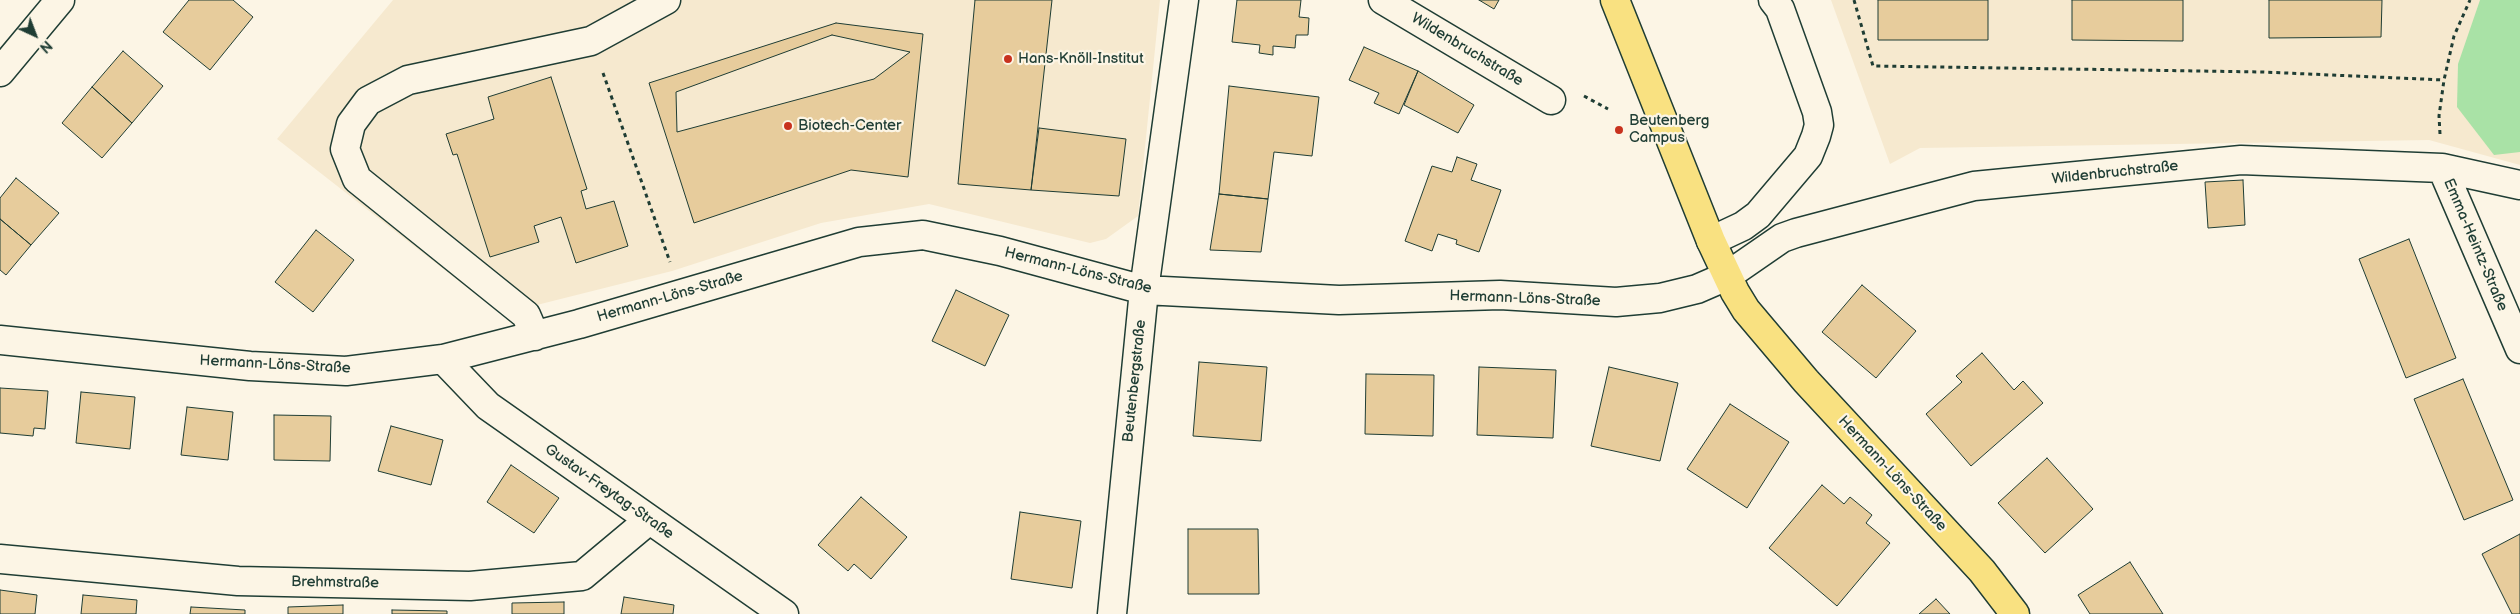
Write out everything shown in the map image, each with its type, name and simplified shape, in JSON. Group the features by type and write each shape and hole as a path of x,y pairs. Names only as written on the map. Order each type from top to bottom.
{"main road":[{"path":"1615,0 1711,241 1727,276"},
{"name":"Hermann-Löns-Straße","path":"1727,276 1746,310 1762,330 1982,572 2015,614"}],"street":[{"path":"0,72 60,0"},
{"path":"535,336 526,315 357,179 345,149 351,124 368,101 408,80 591,41 666,0"},
{"name":"Beutenbergstraße","path":"1112,614 1144,290 1184,0"},
{"name":"Wildenbruchstraße","path":"1383,0 1551,100"},
{"path":"1711,241 1743,226 1758,215 1808,156 1819,125 1817,112 1780,9 1773,0"},
{"name":"Wildenbruchstraße","path":"1727,276 1782,238 1974,186 2241,160 2442,168 2520,185"},
{"name":"Emma-Heintz-Straße","path":"2442,168 2520,349"},
{"name":"Hermann-Löns-Straße","path":"0,340 250,366 346,371 443,359 535,336 859,242 923,235 1000,251 1144,290 1339,300 1500,295 1616,302 1667,297 1698,289 1727,276"},
{"name":"Gustav-Freytag-Straße","path":"443,359 488,406 784,614"},
{"name":"Brehmstraße","path":"0,559 238,581 470,586 582,576 649,520"}],"path":[{"path":"1854,0 1873,66 2263,72 2444,80"},
{"path":"2442,168 2439,116 2444,80 2454,36 2470,0"},
{"path":"591,41 668,253"},
{"path":"1591,100 1608,109"}],"shaded area":[{"path":"393,0 1160,0 1138,216 1106,239 1090,243 929,204 821,223 672,271 501,314 277,139"},
{"path":"1831,0 2520,0 2520,165 2429,140 1920,148 1890,164"}],"green space":[{"path":"2480,0 2520,0 2520,152 2494,155 2457,107 2458,64"}],"building":[{"path":"189,0 233,0 253,17 210,70 163,32"},
{"name":"Hans-Knöll-Institut","path":"975,0 1052,0 1031,190 958,184"},
{"path":"1237,0 1301,0 1299,17 1309,18 1308,35 1296,35 1295,48 1273,46 1273,55 1259,53 1260,45 1232,42"},
{"path":"1479,0 1499,0 1494,9"},
{"path":"1878,0 1988,0 1988,40 1878,40"},
{"path":"2072,0 2183,0 2183,41 2072,40"},
{"path":"2269,0 2382,0 2381,37 2269,38"},
{"name":"Biotech-Center","path":"836,23 923,34 908,177 851,170 694,223 649,83"},
{"path":"832,35 910,52 874,79 677,132 676,92"},
{"path":"1364,47 1418,71 1399,114 1374,103 1379,93 1349,80"},
{"path":"123,51 163,86 132,123 92,87"},
{"path":"1418,71 1474,105 1458,133 1404,105"},
{"path":"551,77 587,189 581,191 586,209 614,201 628,246 576,263 561,217 534,226 539,242 490,257 457,154 453,155 446,134 494,119 488,97"},
{"path":"1229,86 1319,97 1312,156 1274,152 1268,199 1219,194"},
{"path":"92,87 132,123 102,158 62,123"},
{"path":"1039,128 1126,139 1119,196 1031,190"},
{"path":"1457,157 1477,164 1471,180 1501,190 1479,252 1456,244 1457,240 1438,234 1432,251 1405,241 1432,166 1452,172"},
{"path":"16,178 59,213 31,245 0,219 0,198"},
{"path":"2243,180 2245,225 2208,228 2205,182"},
{"path":"1219,194 1268,199 1261,252 1210,250"},
{"path":"0,219 31,245 6,275 0,270"},
{"path":"316,230 354,260 313,312 275,282"},
{"path":"2409,239 2456,358 2406,378 2359,259"},
{"path":"1862,285 1916,331 1876,378 1822,332"},
{"path":"956,290 1009,315 985,366 932,341"},
{"path":"1982,353 2014,390 2023,381 2043,403 1971,466 1926,414 1962,382 1956,376"},
{"path":"1199,362 1267,367 1261,441 1193,436"},
{"path":"1479,367 1556,370 1553,438 1477,435"},
{"path":"1609,367 1678,383 1660,461 1591,446"},
{"path":"1366,374 1434,375 1433,436 1365,434"},
{"path":"2463,379 2513,500 2464,520 2414,399"},
{"path":"0,388 48,391 45,429 34,428 33,436 0,433"},
{"path":"81,392 135,397 130,449 76,443"},
{"path":"1730,404 1789,442 1747,508 1687,469"},
{"path":"187,407 233,412 228,460 181,455"},
{"path":"274,415 331,416 330,461 274,460"},
{"path":"391,426 443,440 431,485 378,471"},
{"path":"2047,458 2093,509 2045,553 1998,503"},
{"path":"511,465 559,498 534,533 487,502"},
{"path":"1822,485 1844,504 1850,497 1872,515 1866,523 1890,543 1837,606 1769,548"},
{"path":"861,497 907,537 871,579 854,564 848,571 818,545"},
{"path":"1020,512 1081,521 1072,588 1011,579"},
{"path":"1188,529 1258,529 1259,594 1188,594"},
{"path":"2520,534 2520,614 2512,614 2482,554"},
{"path":"2130,562 2163,614 2090,614 2078,595"},
{"path":"0,590 37,595 35,614 0,614"},
{"path":"83,595 137,600 136,614 81,614"},
{"path":"624,597 674,605 673,614 621,614"},
{"path":"1936,599 1950,614 1919,614"},
{"path":"564,602 564,614 512,614 512,603"},
{"path":"343,605 343,614 288,614 288,607"},
{"path":"191,607 245,610 245,614 190,614"},
{"path":"392,610 447,611 447,614 392,614"}],"place":[{"name":"Hans-Knöll-Institut","path":"1008,59"},
{"name":"Biotech-Center","path":"788,126"},
{"name":"Beutenberg Campus","path":"1619,130"}]}
